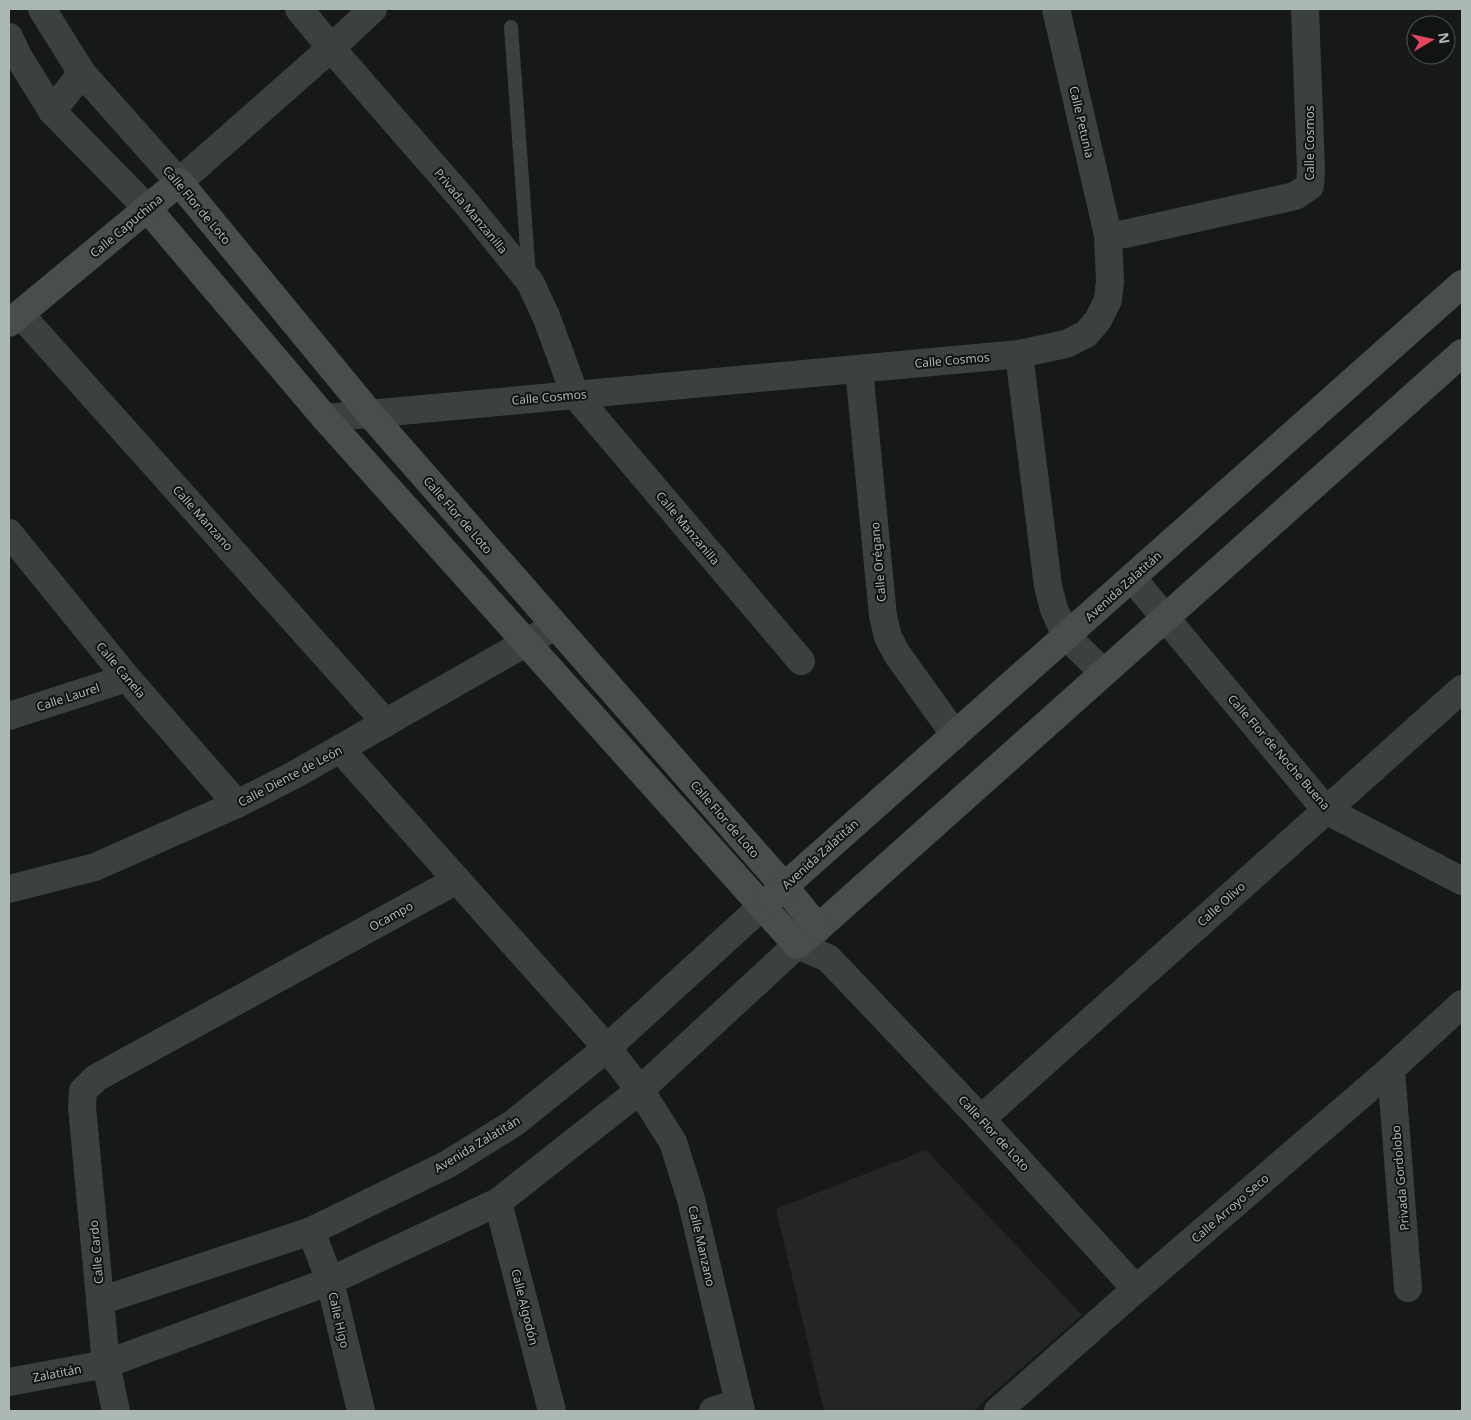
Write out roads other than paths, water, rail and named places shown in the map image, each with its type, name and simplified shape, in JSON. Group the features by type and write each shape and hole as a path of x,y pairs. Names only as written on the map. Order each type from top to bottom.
{"street":[{"name":"Calle Flor de Loto","path":"42,9 82,73 179,182 370,414 784,886 818,928 828,958 981,1119 1136,1289"},
{"path":"299,9 331,48"},
{"name":"Calle Capuchina","path":"14,318 179,182 373,9"},
{"name":"Calle Petunia","path":"1056,9 1108,236"},
{"name":"Calle Cosmos","path":"325,418 1019,354 1066,344 1086,334 1098,320 1108,300 1110,281 1108,236 1125,234 1295,196 1310,186 1305,9"},
{"name":"Calle Flor de Loto","path":"9,37 18,56 52,111 147,208 325,418 761,907 797,946 828,958"},
{"name":"Privada Manzanilla","path":"331,48 467,204 530,282 546,316 575,395"},
{"path":"52,111 82,73"},
{"name":"Avenida Zalatitán","path":"100,1301 311,1232 448,1164 514,1123 607,1048 784,886 1462,284"},
{"name":"Calle Manzano","path":"14,318 386,723"},
{"path":"106,1364 330,1281 498,1202 640,1090 797,946 1462,353"},
{"path":"1019,354 1048,586 1054,609 1066,636 1103,672"},
{"name":"Calle Orégano","path":"859,369 883,616 888,636 897,654 955,735"},
{"name":"Calle Manzanilla","path":"575,395 801,661"},
{"name":"Calle Canela","path":"9,534 127,678 237,804"},
{"name":"Calle Flor de Noche Buena","path":"1132,578 1326,810 1462,881"},
{"name":"Calle Diente de León","path":"9,889 95,867 237,804 340,749 555,626"},
{"name":"Calle Laurel","path":"9,716 127,678"},
{"name":"Calle Olivo","path":"981,1119 1462,689"},
{"path":"340,749 607,1048 640,1090"},
{"name":"Ocampo","path":"83,1091 96,1078 457,880"},
{"name":"Calle Arroyo Seco","path":"1000,1410 1136,1289 1391,1069 1462,1004"},
{"name":"Privada Gordolobo","path":"1391,1069 1408,1288"},
{"name":"Calle Manzano","path":"640,1090 675,1150 690,1199 740,1407"},
{"name":"Calle Cardo","path":"83,1091 82,1107 106,1364 116,1411"},
{"name":"Calle Algodón","path":"498,1202 552,1411"},
{"name":"Calle Higo","path":"311,1232 330,1281 361,1411"},
{"name":"Zalatitán","path":"9,1382 106,1364"},
{"path":"713,1411 740,1407"}],"lane":[{"path":"511,27 530,282"}]}
